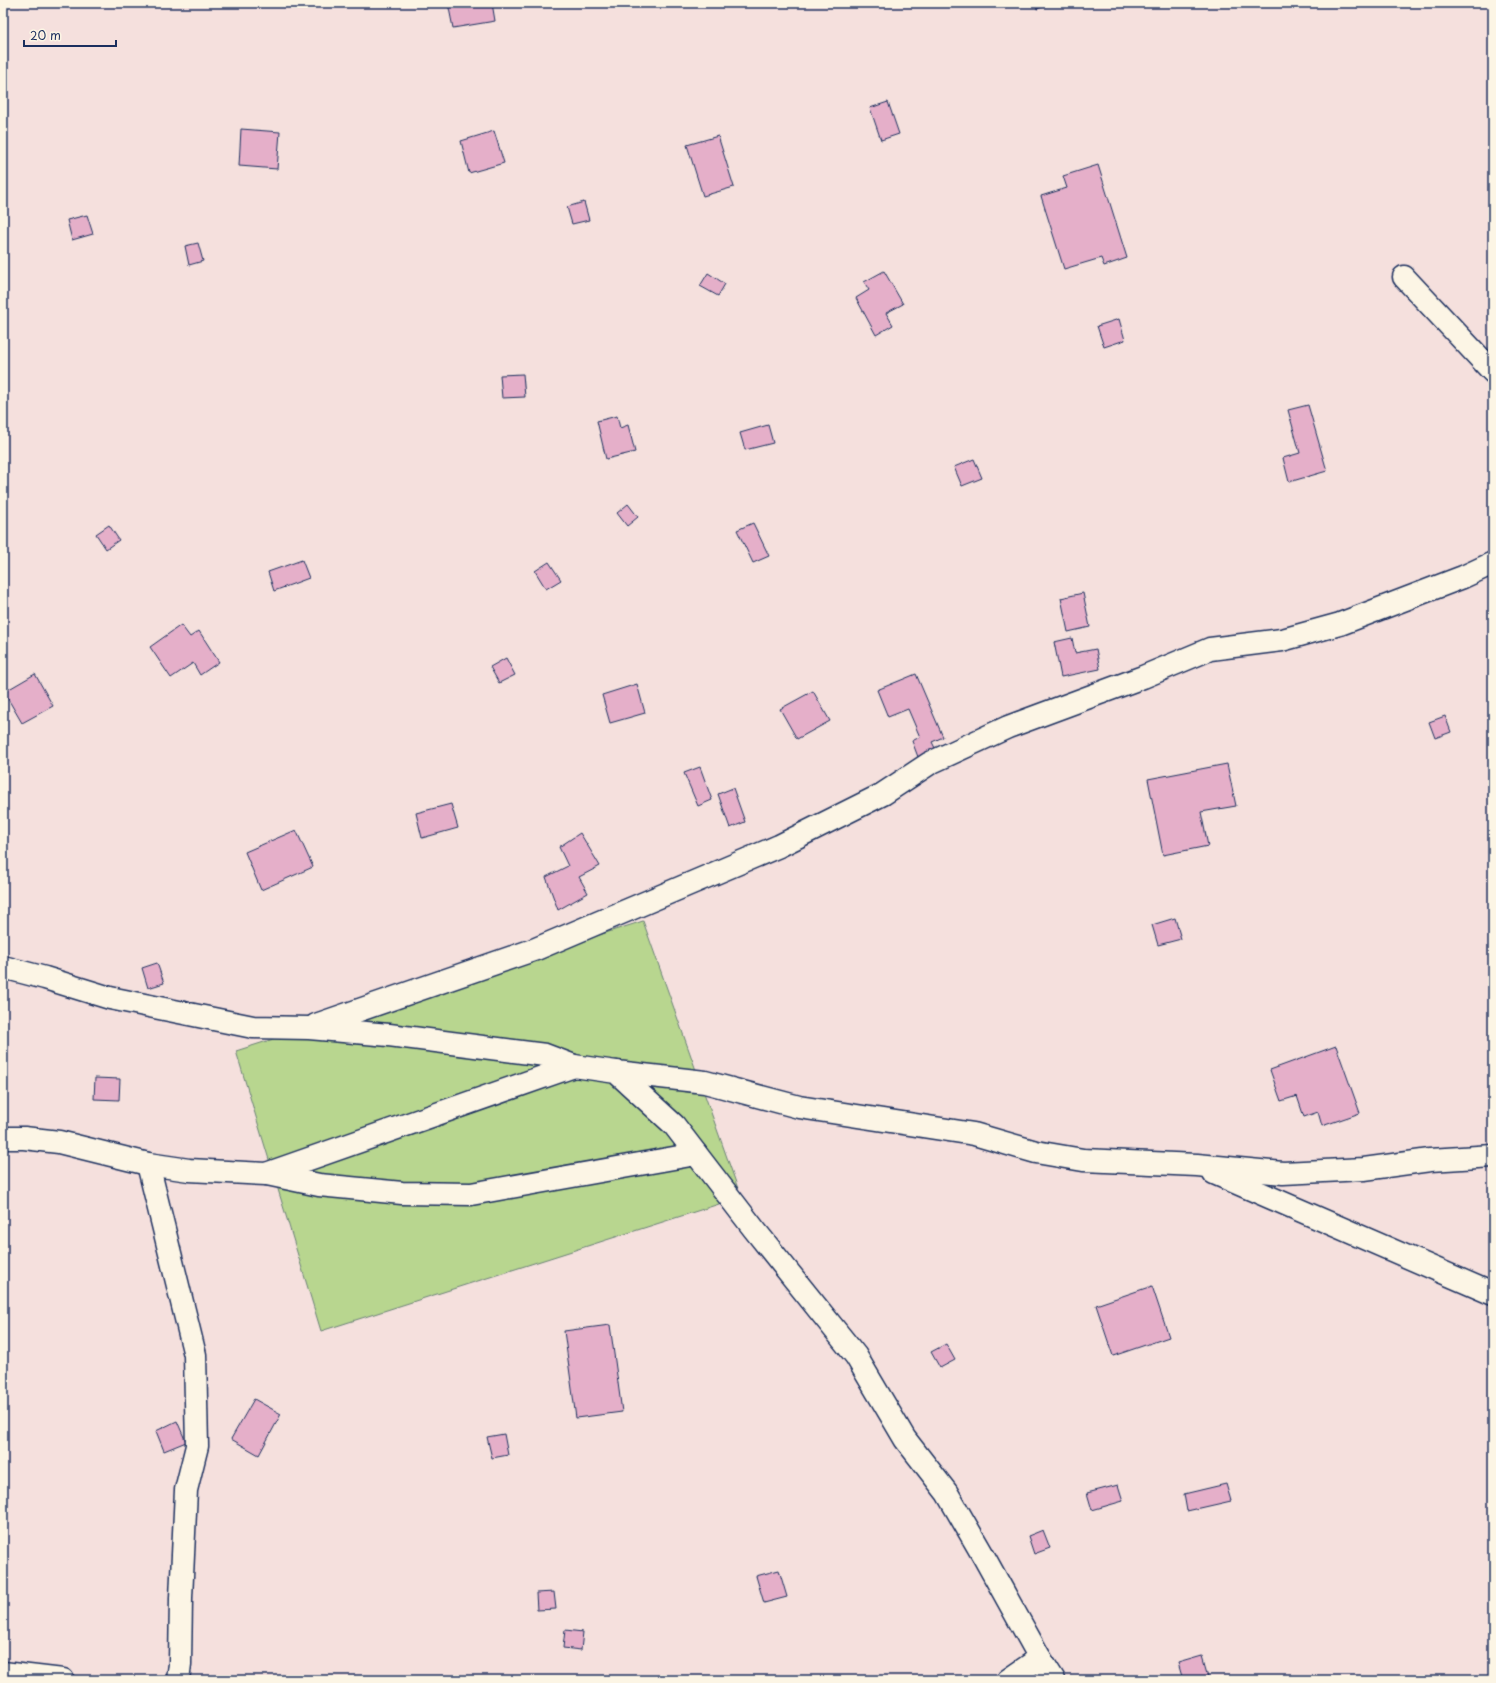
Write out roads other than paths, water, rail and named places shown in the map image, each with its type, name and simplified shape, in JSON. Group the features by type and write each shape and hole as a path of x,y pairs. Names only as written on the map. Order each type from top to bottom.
{"street":[{"path":"1404,277 1493,372"},
{"path":"309,1028 536,949 779,846 883,794 930,763 1008,727 1144,677 1210,649 1282,640 1340,624 1463,577 1493,563"},
{"path":"3,967 110,998 254,1027 309,1028 389,1035 545,1055 574,1066 705,1082 799,1107 974,1134 1036,1152 1083,1160 1197,1165 1283,1173 1364,1169 1430,1160 1493,1156"},
{"path":"266,1174 574,1066"},
{"path":"616,1072 674,1125 754,1229 809,1295 856,1356 905,1439 947,1493 1040,1658 1054,1680"},
{"path":"3,1138 24,1138 59,1142 148,1164 189,1170 266,1174 319,1185 402,1193 471,1194 696,1154"},
{"path":"148,1164 195,1355 197,1446 186,1490 181,1598 180,1664 178,1680"},
{"path":"1197,1165 1493,1294"},
{"path":"1008,1680 1040,1658"},
{"path":"3,1674 63,1680"}]}
